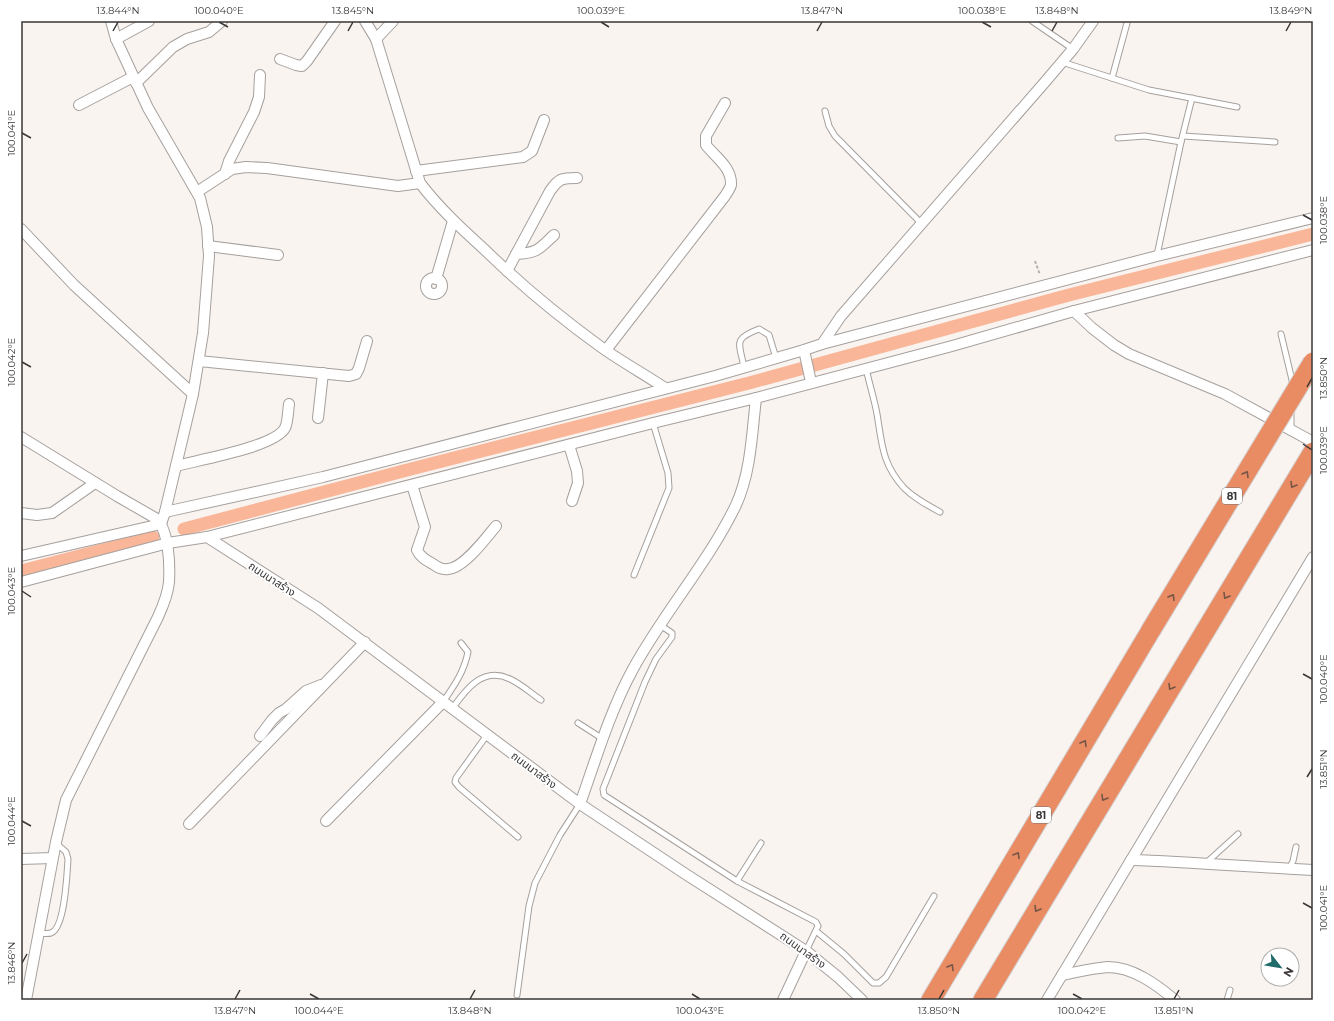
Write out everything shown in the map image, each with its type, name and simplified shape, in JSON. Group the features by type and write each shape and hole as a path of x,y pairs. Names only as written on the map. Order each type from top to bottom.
{"highway":[{"name":"81","path":"931,1000 1313,362"},
{"path":"983,1000 1313,452"}],"street":[{"path":"111,21 116,39 148,108 200,198 207,227 209,256 203,333 199,361 193,394 161,524"},
{"path":"116,39 149,21"},
{"path":"79,105 135,80 173,47 187,39 209,32 222,21"},
{"path":"280,59 302,66 308,61 335,21"},
{"path":"365,21 376,39 420,183 434,201 453,221 547,304 606,350 665,388"},
{"path":"376,39 393,21"},
{"path":"822,344 841,316 1062,62 1093,21"},
{"path":"225,174 229,161 254,112 258,97 260,75"},
{"path":"606,350 725,196 731,186 729,173 722,160 706,145 706,136 725,103"},
{"path":"416,172 524,157 532,151 544,120"},
{"path":"197,192 232,169 246,167 267,168 398,186 420,183"},
{"path":"507,270 550,191 557,182 566,178 577,178"},
{"path":"165,512 323,477 716,376 776,358 805,354 822,344 1157,256 1313,218"},
{"path":"436,279 453,221"},
{"path":"21,229 74,285 193,394"},
{"path":"516,254 531,253 539,249 554,235"},
{"path":"208,246 278,255"},
{"path":"21,582 168,543 207,537 756,398 810,379 866,368 952,346 1074,311 1313,250"},
{"path":"1074,311 1092,328 1129,354 1225,394 1313,442"},
{"path":"199,361 350,376 356,374 359,368 367,341"},
{"path":"805,354 810,379"},
{"path":"318,418 323,373"},
{"path":"580,804 603,740 633,669 660,625 706,557 736,504 747,469 756,398"},
{"path":"176,466 258,445 278,436 286,428 289,404"},
{"path":"21,437 95,483 153,516 161,524 168,543 169,582 165,600 158,617 66,800 52,858 38,933 25,981 26,1000"},
{"path":"569,445 577,470 578,483 572,501"},
{"path":"21,513 37,515 52,513 95,483"},
{"path":"412,485 425,527 417,550 419,555 438,567 447,570 464,561 496,526"},
{"path":"21,556 161,524"},
{"name":"ถนนนาสร้าง","path":"207,537 318,608 580,804 806,951 838,977 862,1000"},
{"path":"1047,1000 1313,558"},
{"path":"189,824 365,642"},
{"path":"260,736 279,713 306,692 325,684"},
{"path":"326,822 443,702"},
{"path":"21,859 52,858"},
{"path":"1131,860 1313,870"},
{"path":"783,1000 806,951"},
{"path":"1062,975 1109,967 1122,969 1138,974 1164,990 1175,1000"}],"lane":[{"path":"1032,21 1073,49"},
{"path":"1112,78 1127,23"},
{"path":"1062,62 1149,90 1237,107"},
{"path":"1157,256 1192,98"},
{"path":"825,111 829,126 838,140 921,223"},
{"path":"1118,138 1145,136 1182,139 1276,142"},
{"path":"744,367 739,344 741,338 760,329 769,335 776,358"},
{"path":"1281,334 1292,380 1291,431"},
{"path":"866,368 877,413 882,447 886,461 904,488 916,498 940,512"},
{"path":"634,575 669,488 668,473 653,423"},
{"path":"660,625 672,633 672,638 656,659 645,682 603,789 604,795 737,881 816,922 818,926 806,951"},
{"path":"443,702 459,679 466,665 468,652 461,643"},
{"path":"452,709 465,691 476,682 489,675 510,679 542,700"},
{"path":"578,723 603,740"},
{"path":"487,735 456,778 455,782 518,836"},
{"path":"517,995 529,906 535,883 560,835 580,804"},
{"path":"1204,864 1238,834"},
{"path":"38,933 50,933 57,928 62,917 68,859 66,852 56,842"},
{"path":"737,881 761,843"},
{"path":"1289,869 1293,861 1296,847"},
{"path":"816,931 844,954 874,983 878,983 886,977 934,896"},
{"path":"1226,1000 1230,990"}],"path":[{"path":"1035,261 1045,286"}],"waterway":[{"path":"184,529 411,469 749,383 1069,295 1313,234"},
{"path":"21,571 153,537"}]}
